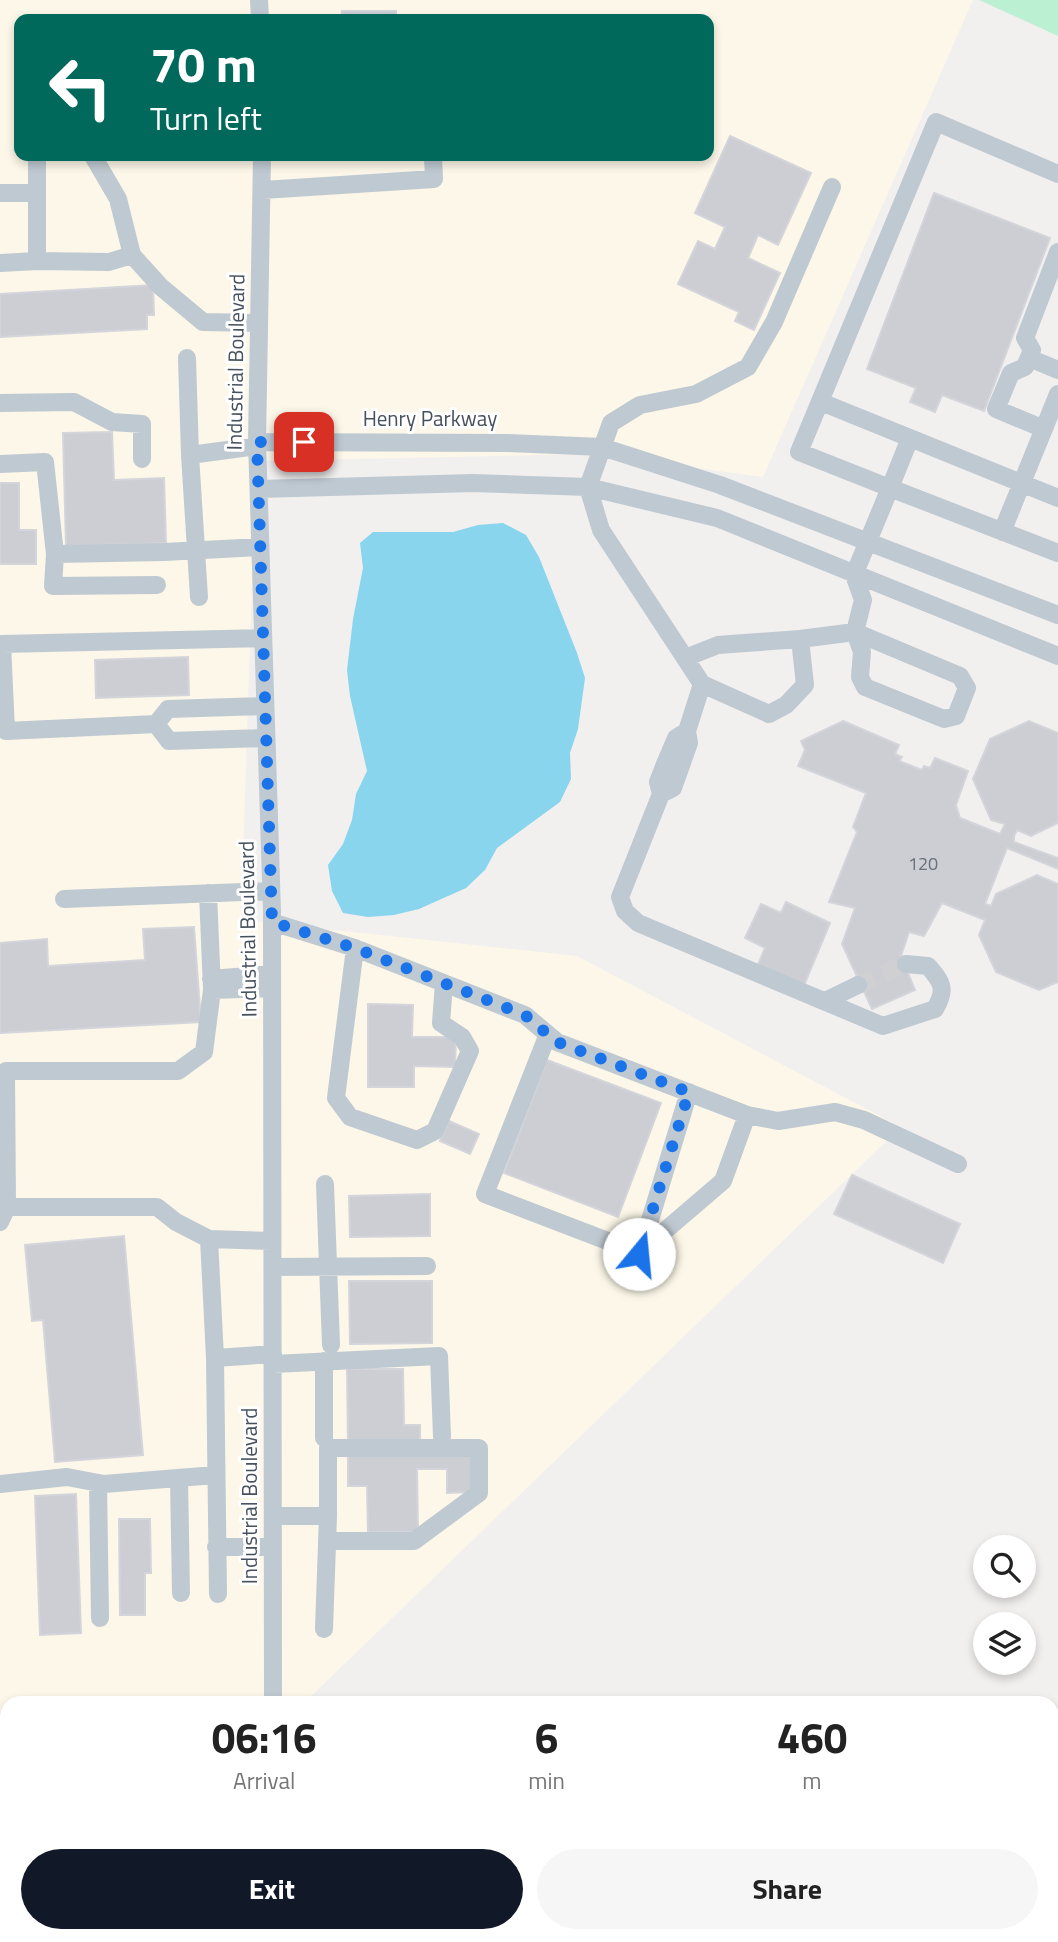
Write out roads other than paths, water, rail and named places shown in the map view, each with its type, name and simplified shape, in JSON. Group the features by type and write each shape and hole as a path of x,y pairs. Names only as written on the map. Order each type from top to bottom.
{"street":[{"path":"1058,174 936,122 799,452 1058,554"},
{"path":"37,161 37,261"},
{"path":"96,161 118,199 132,255 161,287 203,322 258,323"},
{"name":"Industrial Boulevard","path":"262,161 257,444 272,922 273,1696"},
{"path":"262,190 434,179 433,161"},
{"path":"800,639 805,685 786,705 769,714 702,684 601,530 588,487 611,423 640,405 696,394 748,367 774,322 832,187"},
{"path":"0,193 37,193"},
{"path":"1044,429 996,409 1011,373 1025,367 1029,358 1032,350 1025,338 1058,252"},
{"path":"0,263 108,262 132,255"},
{"path":"187,358 199,597"},
{"path":"1029,358 1058,370"},
{"path":"1002,532 1058,394"},
{"path":"0,402 74,402 112,422 142,424 142,459"},
{"path":"821,402 1058,498"},
{"path":"685,658 718,645 855,632 960,676 967,688 956,716 944,719 864,687 860,677 862,652 855,632 863,600 854,575 910,438"},
{"name":"Henry Parkway","path":"190,455 257,444 506,443 602,447 720,485 1058,615"},
{"path":"0,464 46,461 55,554 53,586 157,585"},
{"path":"259,489 473,483 588,487 717,518 1058,656"},
{"path":"55,554 260,547"},
{"path":"263,638 2,644 6,731 156,724 168,709 265,705"},
{"path":"702,684 687,732 677,738 658,782 661,794 620,897 625,911 638,923 883,1026 935,1009 942,997 941,981 928,966 906,964"},
{"path":"209,708 210,739"},
{"path":"156,724 169,741 266,738"},
{"path":"64,899 271,891"},
{"path":"208,893 211,985 204,1052 178,1071 6,1071 2,1212 157,1207 176,1223 209,1239 272,1241"},
{"path":"272,922 355,948 525,1015 557,1042 747,1115 778,1121 835,1112 864,1120 958,1164"},
{"path":"355,948 336,1098 350,1117 417,1140 435,1131 470,1051 462,1037 441,1023 444,983"},
{"path":"211,985 272,981"},
{"path":"825,1001 858,985"},
{"path":"548,1034 485,1194 639,1254"},
{"path":"639,1254 689,1092"},
{"path":"639,1254 723,1181 747,1115"},
{"path":"324,1438 328,1353 325,1184"},
{"path":"209,1239 215,1357 218,1594"},
{"path":"272,1267 426,1266"},
{"path":"215,1357 273,1359 328,1353 439,1356 442,1437"},
{"path":"324,1629 328,1448 479,1448 479,1493 414,1541 328,1541"},
{"path":"0,1484 66,1477 98,1483 215,1475"},
{"path":"179,1478 181,1594"},
{"path":"98,1483 100,1618"},
{"path":"273,1516 328,1517"},
{"path":"216,1547 273,1547"}],"water":[{"path":"503,523 526,535 539,557 585,678 578,729 570,753 571,779 560,802 497,848 485,870 466,888 419,909 394,915 368,917 343,913 332,891 328,865 343,844 352,820 356,794 367,771 350,696 347,670 363,568 360,543 373,532 453,532 478,525"}],"tunnel":[{"path":"858,985 906,964"}]}
